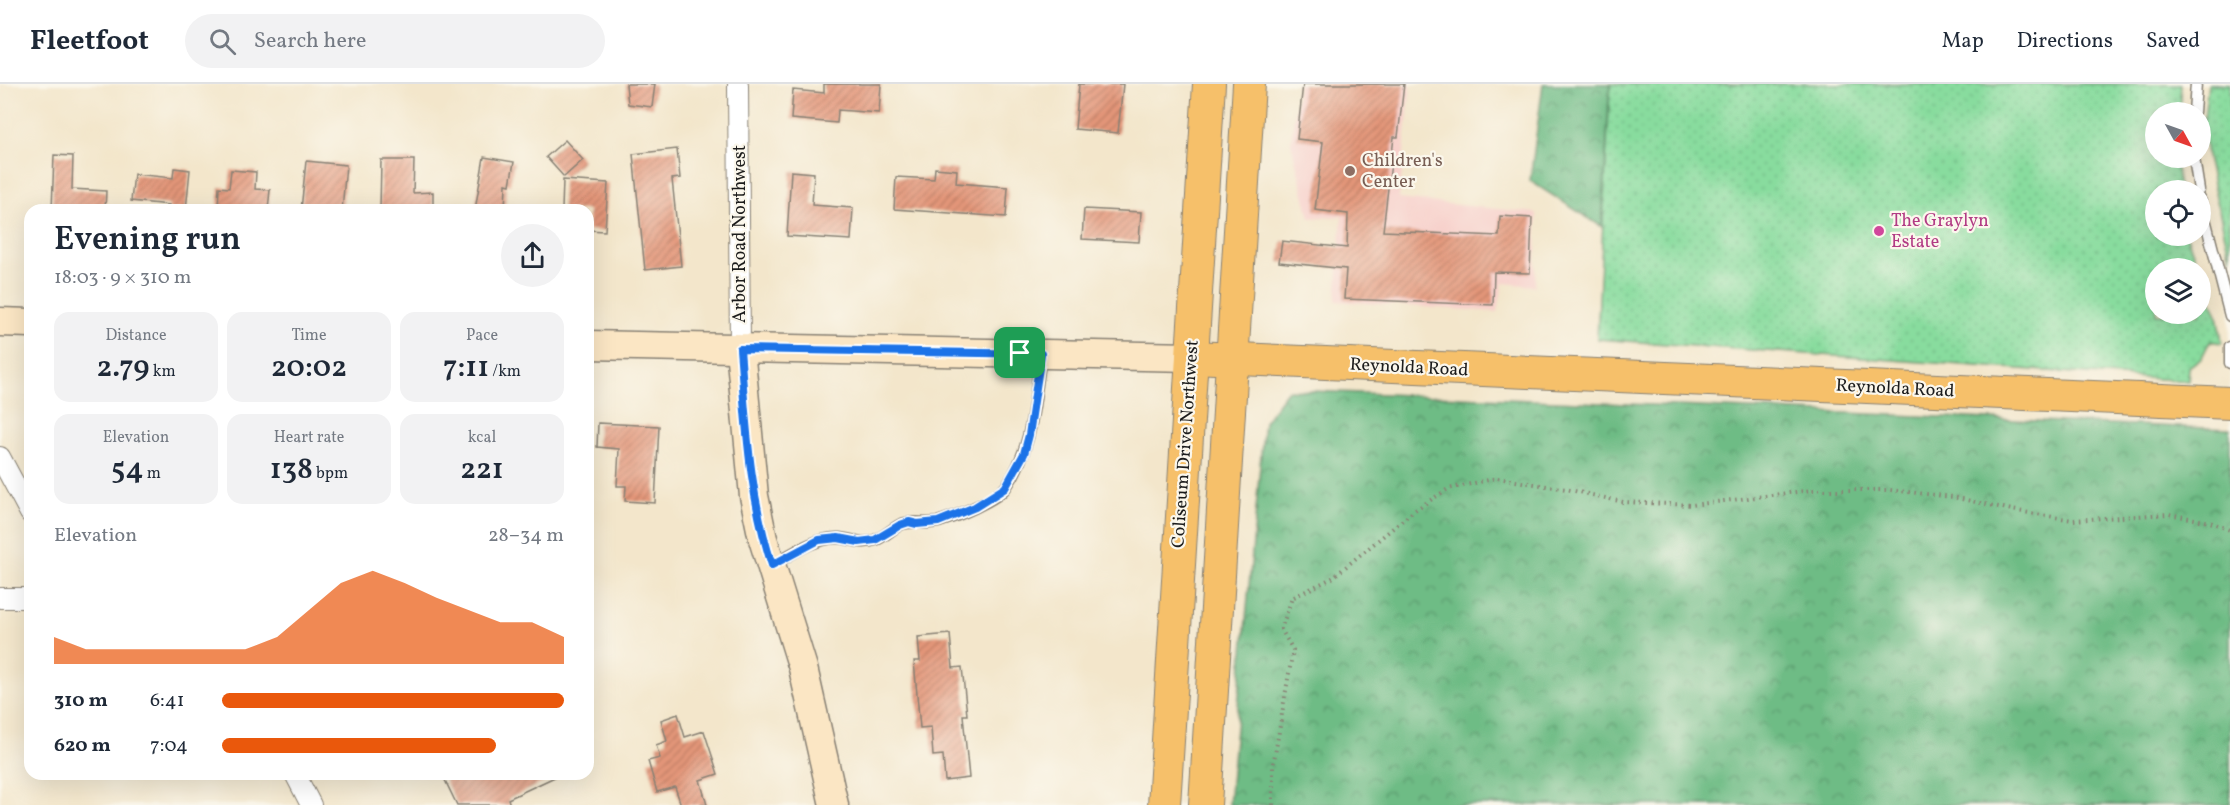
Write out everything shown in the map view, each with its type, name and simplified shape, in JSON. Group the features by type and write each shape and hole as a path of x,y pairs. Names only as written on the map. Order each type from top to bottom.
{"main road":[{"name":"Coliseum Drive Northwest","path":"1164,805 1209,84"},
{"path":"1205,805 1249,84"},
{"path":"0,322 24,323"},
{"name":"Reynolda Road","path":"594,345 1192,357 2230,403"},
{"name":"Arbor Road Northwest","path":"740,349 754,496 763,539 803,668 834,805"}],"street":[{"name":"Arbor Road Northwest","path":"738,84 740,349"},
{"path":"0,458 24,502"},
{"path":"0,598 24,598"},
{"path":"298,780 311,805"}],"lane":[{"path":"2195,102 2196,84"},
{"path":"2211,242 2230,316"},
{"path":"2230,347 2230,363"},
{"path":"772,565 819,540 838,538 859,542 875,540 909,522 917,524 938,522 975,507 1005,488 1027,445 1041,354"}],"path":[{"path":"1273,805 1273,766 1293,650 1281,629 1293,598 1332,578 1415,510 1448,489 1497,478 1566,489 1623,502 1692,505 1812,490 1890,490 1953,497 2072,520 2169,514 2211,522 2230,530"}],"shaded area":[{"name":"Children's Center","path":"1298,84 1411,84 1399,199 1537,213 1535,286 1503,283 1498,312 1336,301 1342,216 1310,218 1291,143"}],"green space":[{"path":"1543,84 1610,84 1602,227 1530,181"},
{"name":"The Graylyn Estate","path":"1610,84 2181,84 2180,102 2145,102 2145,168 2177,168 2178,180 2145,180 2145,246 2190,246 2195,258 2145,258 2145,324 2211,324 2211,300 2219,320 2222,343 2210,341 2202,357 2189,367 2188,381 1597,339"},
{"path":"2208,84 2230,84 2230,258 2209,168 2211,102 2206,102"},
{"path":"1288,390 2230,429 2230,805 1229,805 1264,422"}],"building":[{"path":"626,84 655,84 652,107 628,104"},
{"path":"824,84 881,84 879,113 838,110 837,123 791,119 793,90 824,93"},
{"path":"1079,84 1123,84 1118,133 1075,129"},
{"name":"Children's Center","path":"1303,84 1404,84 1398,137 1394,137 1383,231 1499,236 1500,216 1532,218 1530,273 1494,272 1493,305 1344,299 1346,269 1279,262 1282,241 1347,248 1348,214 1315,210 1323,142 1297,139"},
{"path":"565,140 583,160 564,177 546,157"},
{"path":"677,149 680,178 672,179 681,266 645,270 633,154"},
{"path":"54,155 73,156 72,189 106,191 105,204 52,204"},
{"path":"484,157 514,162 510,185 506,184 505,204 476,204"},
{"path":"381,160 414,160 413,193 433,192 433,204 380,204"},
{"path":"306,161 346,165 343,204 302,204"},
{"path":"174,168 190,170 187,204 131,201 134,174 173,178"},
{"path":"935,168 957,170 956,183 1008,187 1006,217 894,209 896,177 934,179"},
{"path":"231,170 256,172 255,189 270,190 269,204 218,204 219,187 229,188"},
{"path":"791,171 814,173 812,205 853,208 851,240 787,236"},
{"path":"563,180 608,183 605,231 594,230 594,204 562,204"},
{"path":"1084,209 1141,212 1139,242 1082,239"},
{"path":"598,423 659,426 655,503 625,501 626,486 617,486 619,449 597,447"},
{"path":"950,634 953,668 962,667 967,715 963,715 969,778 945,781 943,755 933,756 931,727 920,728 914,661 920,661 918,637"},
{"path":"678,714 685,737 704,731 718,774 700,780 707,805 681,805 675,787 657,792 648,761 660,758 656,745 667,741 661,720"},
{"path":"445,780 548,780 508,799 510,805 457,805"}],"place":[{"name":"Children's Center","path":"1350,171"},
{"name":"The Graylyn Estate","path":"1879,231"}],"route":[{"path":"740,349 1020,353 1041,354 1024,454 1005,488 975,507 938,522 917,524 909,522 875,540 859,542 838,538 819,540 772,565 763,539 754,496 740,349"}]}
